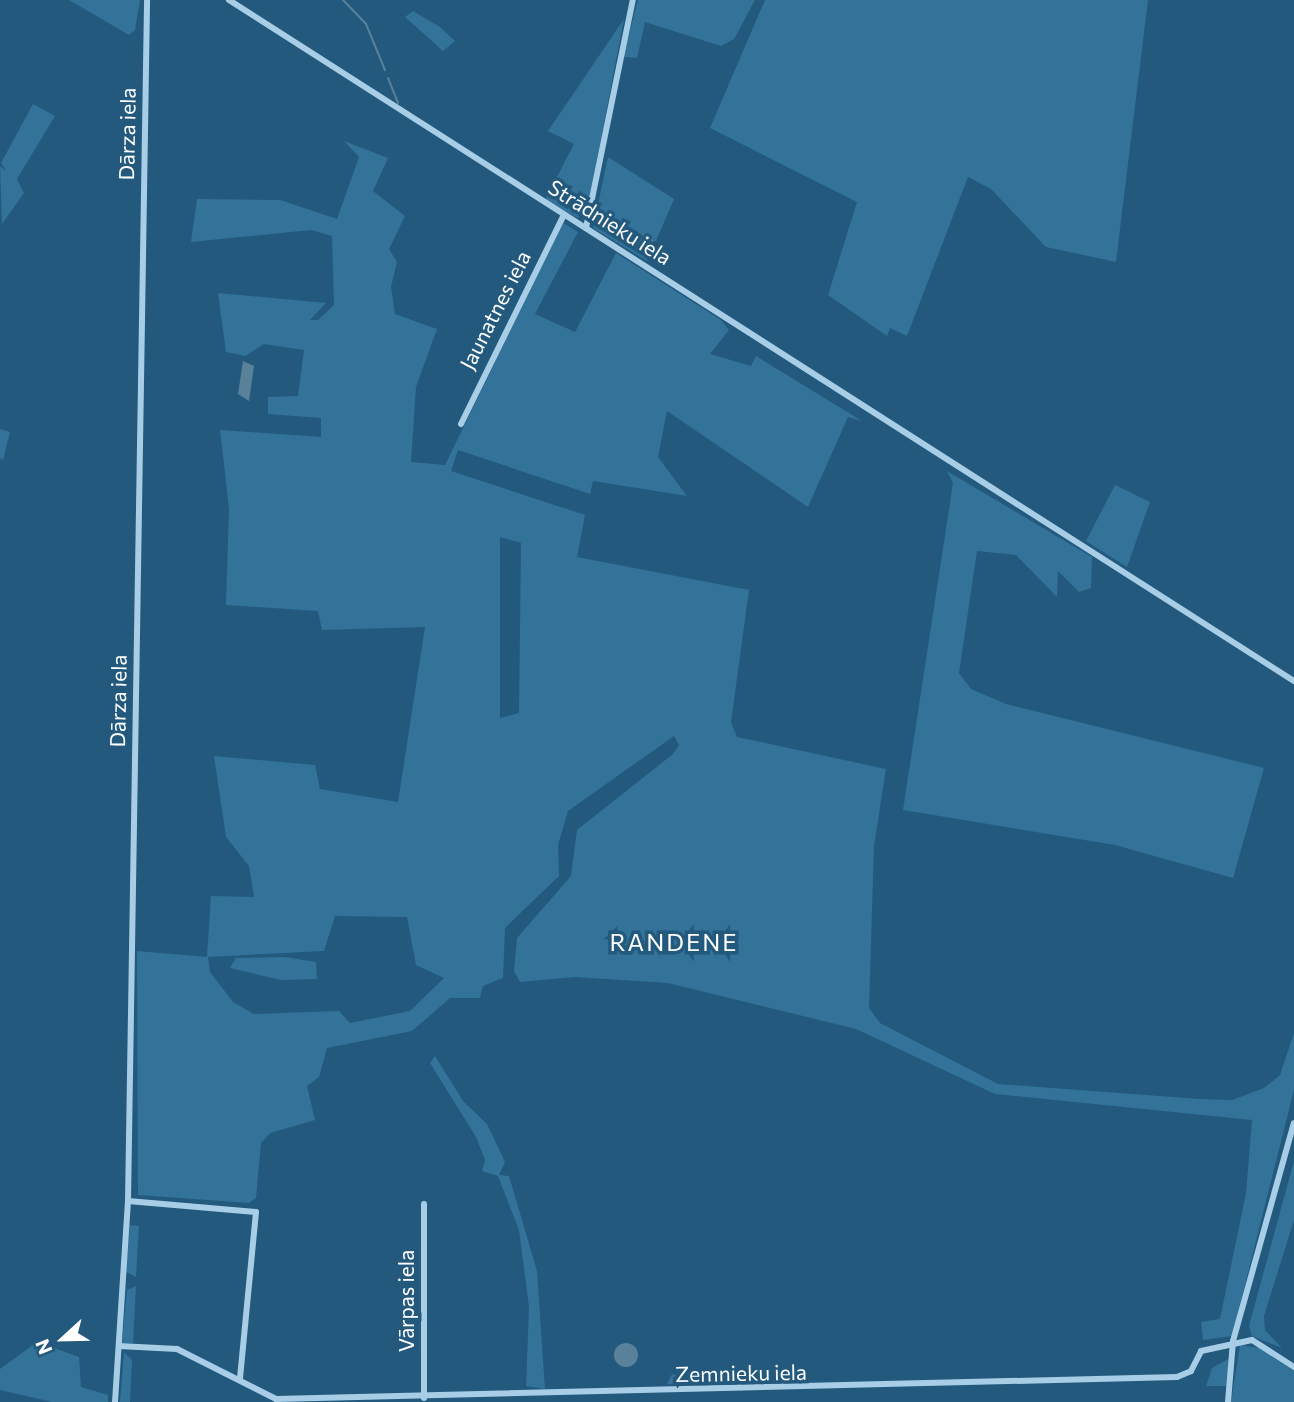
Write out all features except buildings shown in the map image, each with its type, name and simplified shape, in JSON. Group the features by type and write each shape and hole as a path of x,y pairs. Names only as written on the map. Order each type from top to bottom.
{"street":[{"name":"Dārza iela","path":"116,1402 128,1201 147,0"},
{"name":"Strādnieku iela","path":"229,0 1294,681"},
{"path":"586,228 633,0"},
{"name":"Jaunatnes iela","path":"461,424 564,215"},
{"path":"1228,1402 1233,1341 1294,1123"},
{"path":"128,1201 256,1212 240,1378"},
{"name":"Vārpas iela","path":"424,1205 424,1398"},
{"path":"1233,1341 1265,1343 1294,1367"},
{"name":"Zemnieku iela","path":"119,1346 177,1349 240,1378 276,1399 424,1398 1177,1377 1191,1371 1201,1351 1233,1341"}],"shaded area":[{"path":"69,0 140,0 135,30 129,35"},
{"path":"638,0 755,0 734,39 721,46 645,22 637,58 623,57"},
{"path":"765,0 1148,0 1116,262 1046,247 991,189 968,177 907,336 890,328 887,336 828,295 857,202 710,128"},
{"path":"413,11 440,27 455,41 443,51 405,17"},
{"path":"624,19 588,207 578,218 545,200 574,144 548,131"},
{"path":"33,104 55,116 17,179 24,193 2,224 0,166 6,171 1,163"},
{"path":"344,141 388,158 373,191 405,216 389,249 397,262 391,287 395,314 437,329 416,387 411,462 445,465 563,223 578,232 535,314 575,332 616,253 721,320 729,330 710,354 751,366 756,356 862,421 848,417 808,507 667,411 658,457 687,496 593,481 590,494 458,450 451,471 585,515 577,557 749,590 731,722 737,737 886,769 874,846 869,1008 880,1023 998,1084 1232,1100 1264,1088 1280,1075 1294,1033 1294,1090 1232,1336 1203,1340 1201,1322 1220,1319 1246,1193 1252,1120 995,1094 856,1029 668,983 575,977 520,982 514,971 517,938 571,876 577,830 673,754 679,745 674,736 568,811 558,845 559,876 505,928 503,978 483,986 480,998 450,998 412,1031 327,1048 319,1077 307,1086 315,1120 270,1133 261,1143 256,1198 249,1203 138,1195 137,951 207,957 211,896 254,897 249,866 226,837 214,756 315,765 320,789 398,802 425,627 322,630 318,611 226,605 229,509 220,430 321,437 321,418 268,414 268,397 298,396 304,350 264,344 245,356 226,352 218,293 326,303 310,320 318,320 334,305 332,236 311,230 191,242 197,199 280,200 337,219 359,157","holes":["500,537 521,543 519,713 500,718","335,916 407,917 416,965 444,978 410,1011 350,1023 339,1011 254,1014 233,1002 210,972 208,957 324,951"]},
{"path":"608,157 674,199 656,241 638,243 649,250 647,261 593,228"},
{"path":"645,234 653,242 645,250 637,242"},
{"path":"243,361 254,366 249,401 238,394"},
{"path":"0,429 10,432 3,460 0,458"},
{"path":"947,471 1092,557 1091,588 1079,592 1058,571 1057,597 1016,555 977,551 959,673 971,689 1006,704 1264,768 1233,878 1115,845 903,810 953,483"},
{"path":"1115,485 1150,502 1127,567 1086,541"},
{"path":"285,957 316,962 317,979 281,980 230,968 236,958"},
{"path":"435,1056 463,1101 487,1124 505,1162 499,1175 509,1176 537,1271 545,1389 526,1386 529,1307 519,1230 498,1176 482,1171 485,1160 476,1137 430,1063"},
{"path":"1294,1161 1294,1220 1264,1316 1265,1330 1282,1348 1252,1336 1249,1326"},
{"path":"130,1225 139,1226 136,1277 126,1272"},
{"path":"136,1286 133,1343 122,1343 127,1290"},
{"path":"37,1342 79,1357 81,1387 108,1395 108,1402 52,1402 0,1390 0,1369"},
{"path":"626,1343 635,1346 638,1355 635,1364 626,1367 617,1364 614,1355 617,1346"},
{"path":"1240,1345 1259,1348 1294,1371 1294,1402 1231,1402"},
{"path":"124,1352 132,1360 130,1402 120,1402"},
{"path":"1230,1358 1228,1386 1206,1386 1212,1368"},
{"path":"672,1374 693,1379 693,1385 667,1384"}],"waterway":[{"path":"343,0 366,24 385,70"},
{"path":"388,78 398,103"}],"district":[{"name":"RANDENE","path":"674,942"}]}
